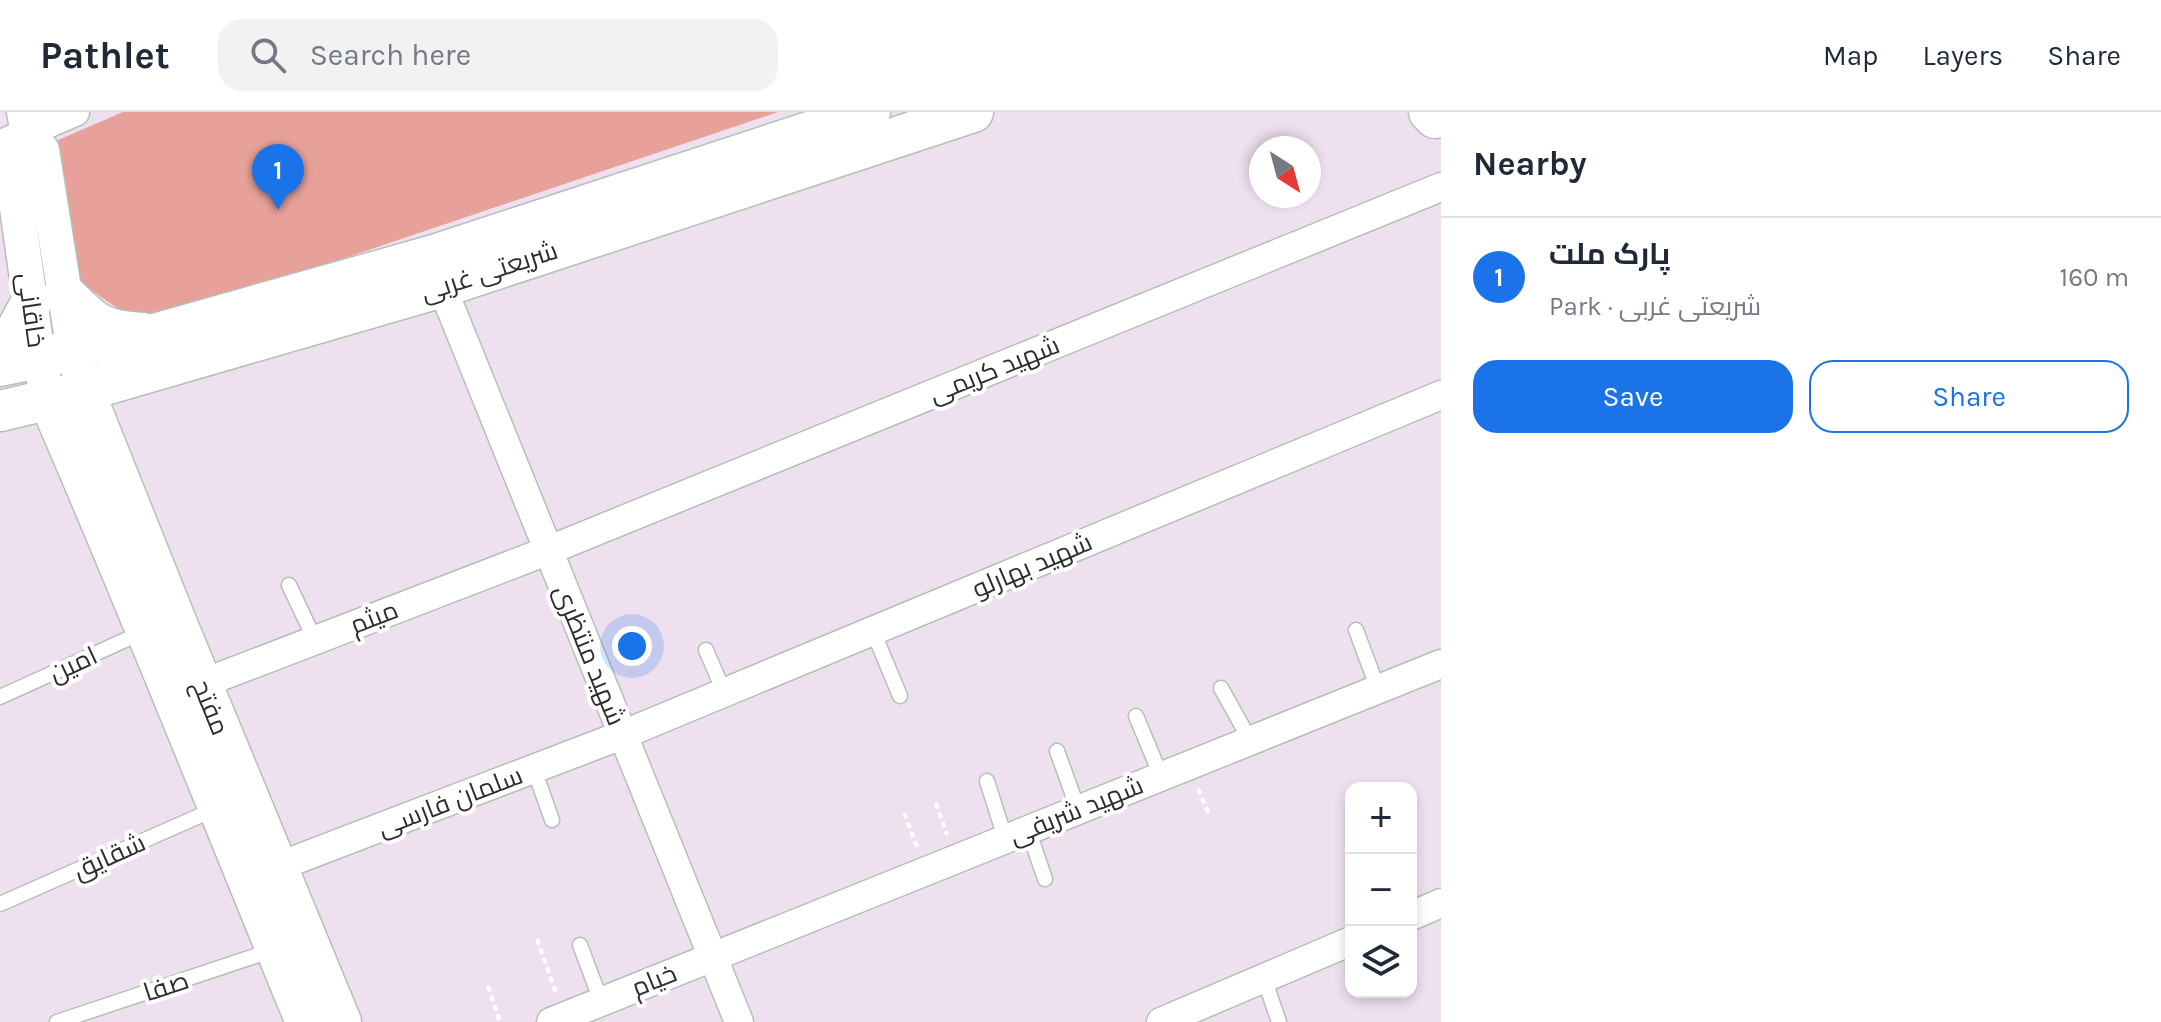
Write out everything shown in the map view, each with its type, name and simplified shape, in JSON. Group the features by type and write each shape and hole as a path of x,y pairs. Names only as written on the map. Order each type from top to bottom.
{"main road":[{"name":"شریعتی غربی","path":"28,356 158,333 434,255 870,112"},
{"name":"شریعتی غربی","path":"0,411 442,287 973,112"},
{"path":"28,356 11,340 48,298 115,332 158,333"},
{"name":"مفتح","path":"66,394 132,550 201,684 341,1022"},
{"name":"مفتح","path":"132,550 145,631 306,1022"}],"street":[{"path":"17,130 75,112"},
{"name":"خاقانی","path":"17,130 10,158 48,298 28,356 66,394"},
{"name":"شهید کریمی","path":"547,551 1441,187"},
{"name":"شهید منتظری","path":"442,287 739,1022"},
{"name":"شهید بهارلو","path":"622,735 1441,395"},
{"name":"میثم","path":"201,684 547,551"},
{"name":"شهید شریفی","path":"712,956 1441,664"},
{"name":"سلمان فارسی","path":"277,867 622,735"},
{"path":"1417,913 1441,903"},
{"path":"1161,1022 1345,944"},
{"name":"خیام","path":"558,1019 712,956"}],"lane":[{"path":"289,585 315,640"},
{"path":"1356,630 1378,689"},
{"name":"امین","path":"0,697 145,631"},
{"path":"873,631 900,696"},
{"path":"706,650 724,692"},
{"path":"1221,688 1250,740"},
{"path":"1136,716 1161,776"},
{"path":"1057,751 1078,809"},
{"path":"534,769 552,820"},
{"path":"987,781 1045,879"},
{"name":"شقایق","path":"0,904 218,807"},
{"path":"580,945 601,1001"},
{"name":"صفا","path":"57,1022 276,949"},
{"path":"1264,978 1279,1022"}],"path":[{"path":"936,803 955,858"},
{"path":"904,813 926,870"},
{"path":"537,939 558,1019"},
{"path":"488,986 500,1022"}],"shaded area":[{"path":"123,112 778,112 143,326 75,279 58,140"}],"place":[{"name":"پارک ملت","path":"278,210"}]}
